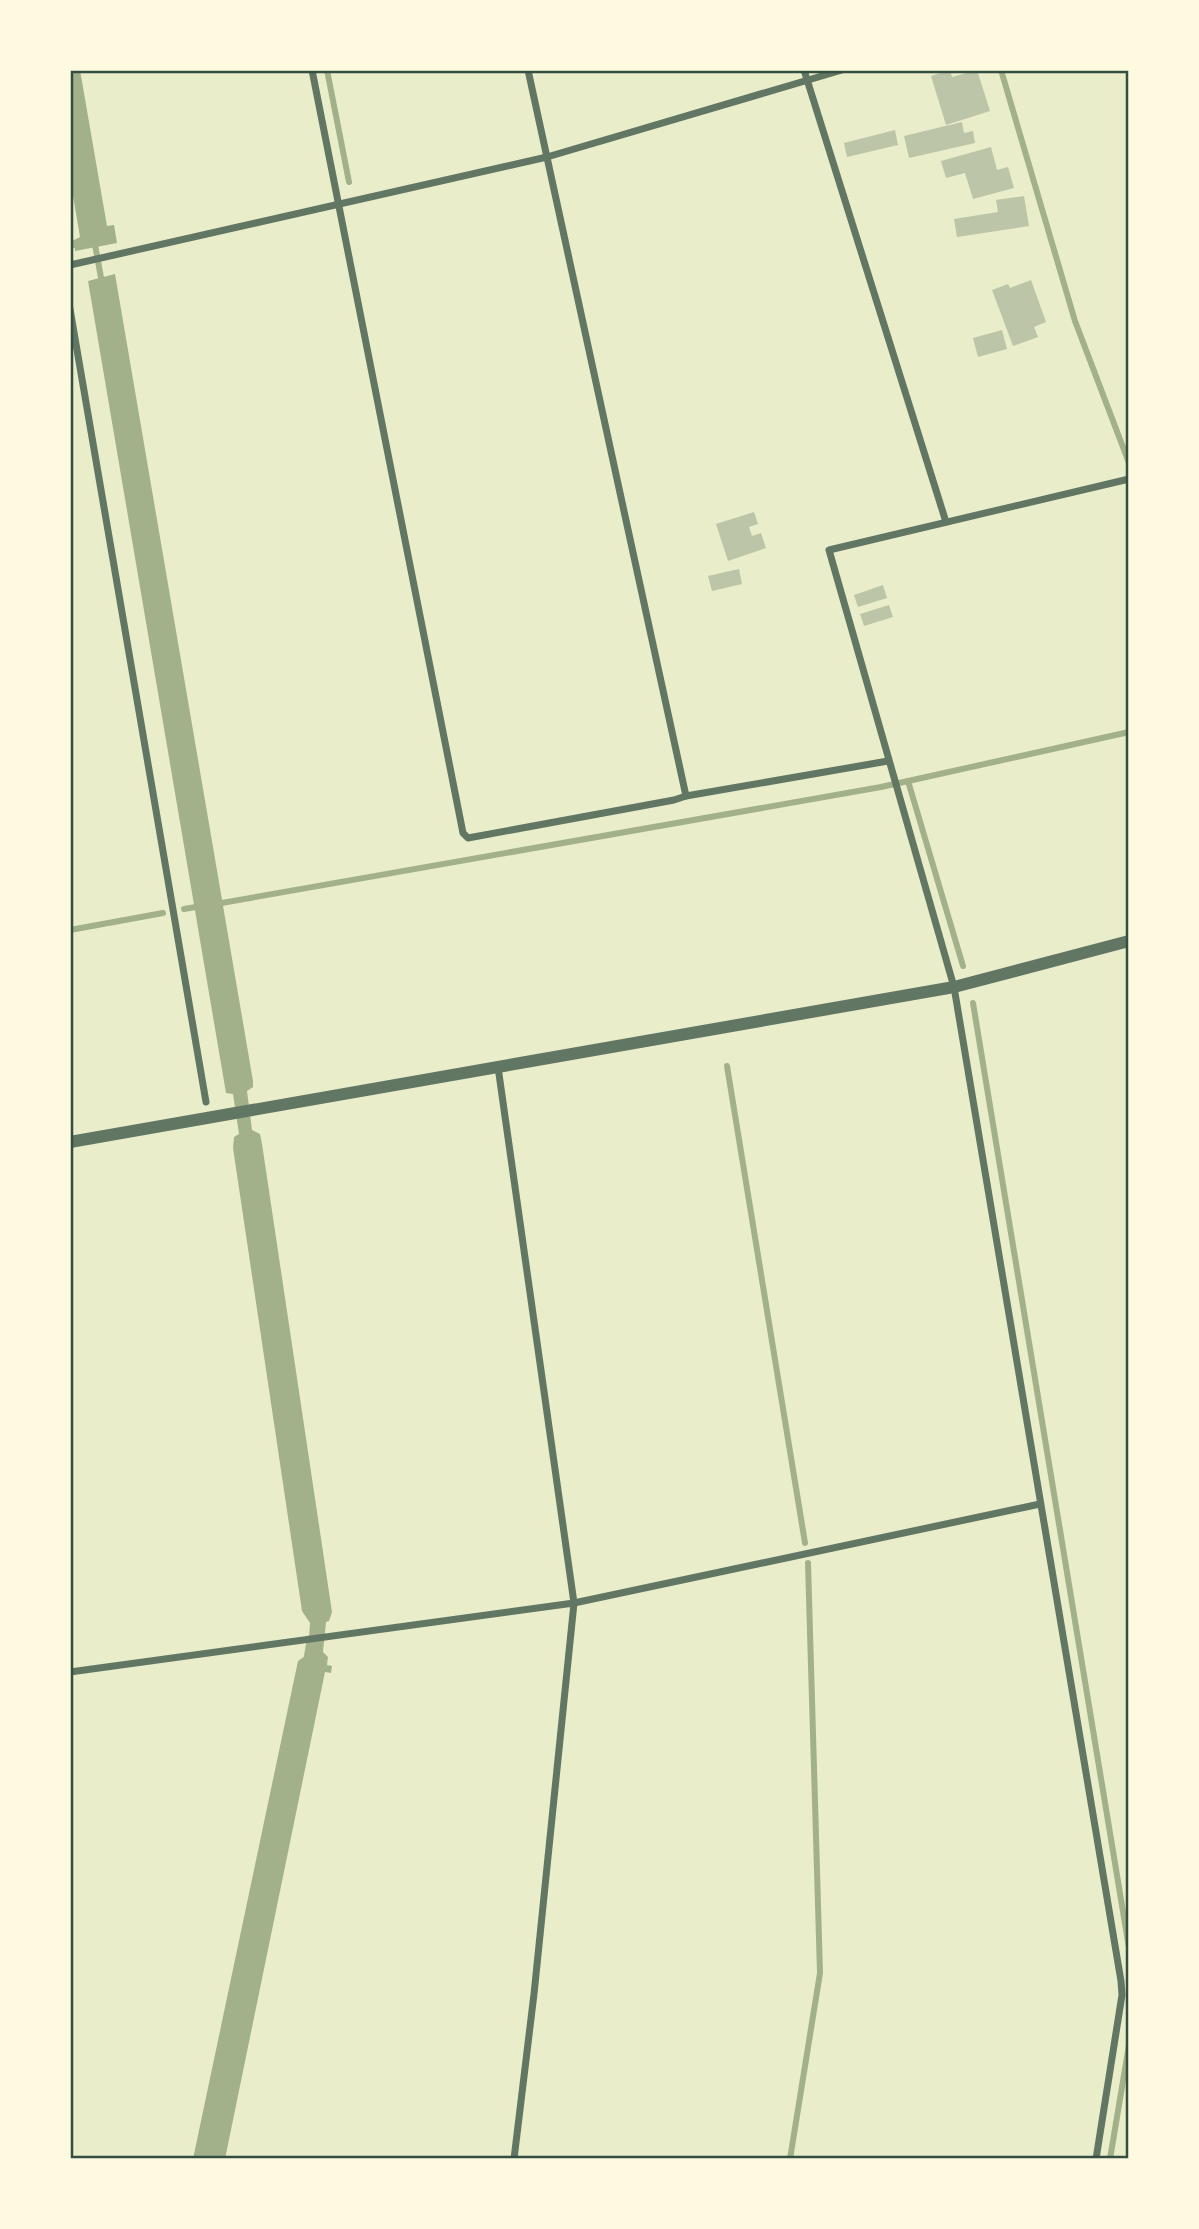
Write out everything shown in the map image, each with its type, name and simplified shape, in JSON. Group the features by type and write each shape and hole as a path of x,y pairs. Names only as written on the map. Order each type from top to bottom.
{"street":[{"path":"312,70 463,833 468,838 888,761"},
{"path":"528,70 686,796"},
{"path":"804,70 946,522"},
{"path":"70,265 547,157 842,70"},
{"path":"70,309 206,1102"},
{"path":"1096,2159 1125,1995 954,987 829,550 1129,479"},
{"path":"70,1142 954,987 1129,941"},
{"path":"498,1067 575,1603 514,2159"},
{"path":"70,1672 575,1603 1040,1504"}],"shaded area":[{"path":"70,70 80,70 107,226 114,225 117,243 75,251 75,248 70,249 70,242 80,237 70,178"},
{"path":"115,274 253,1081 253,1087 247,1091 252,1130 260,1134 262,1144 332,1612 326,1622 323,1652 328,1657 327,1665 332,1666 331,1673 325,1672 225,2159 193,2159 298,1661 308,1654 310,1623 302,1611 233,1148 234,1137 239,1134 233,1094 226,1093 88,281"}],"building":[{"path":"950,70 952,77 977,70 990,111 946,125 931,76"},
{"path":"962,122 964,133 973,131 975,143 909,158 904,136"},
{"path":"895,130 898,145 847,157 844,143"},
{"path":"991,147 997,170 1008,167 1014,188 973,199 965,173 946,178 941,161"},
{"path":"1024,196 1029,226 957,237 954,219 998,212 996,200"},
{"path":"1031,280 1046,322 1034,327 1038,337 1013,346 992,290 1008,284 1010,288"},
{"path":"1002,330 1007,349 978,357 973,338"},
{"path":"754,512 758,524 749,527 752,536 761,533 766,548 728,561 716,524"},
{"path":"739,569 742,584 712,591 708,576"},
{"path":"883,585 887,598 858,607 854,595"},
{"path":"889,605 893,617 864,626 860,614"}],"waterway":[{"path":"327,70 349,182"},
{"path":"1001,70 1075,321 1129,463"},
{"path":"94,239 102,283"},
{"path":"216,904 881,787 1129,732"},
{"path":"908,781 963,966"},
{"path":"184,909 202,906"},
{"path":"70,930 163,913"},
{"path":"973,1003 1129,1948"},
{"path":"727,1066 805,1543"},
{"path":"790,2159 820,1973 808,1563"},
{"path":"306,1662 310,1638"},
{"path":"1110,2159 1129,2045"}]}
